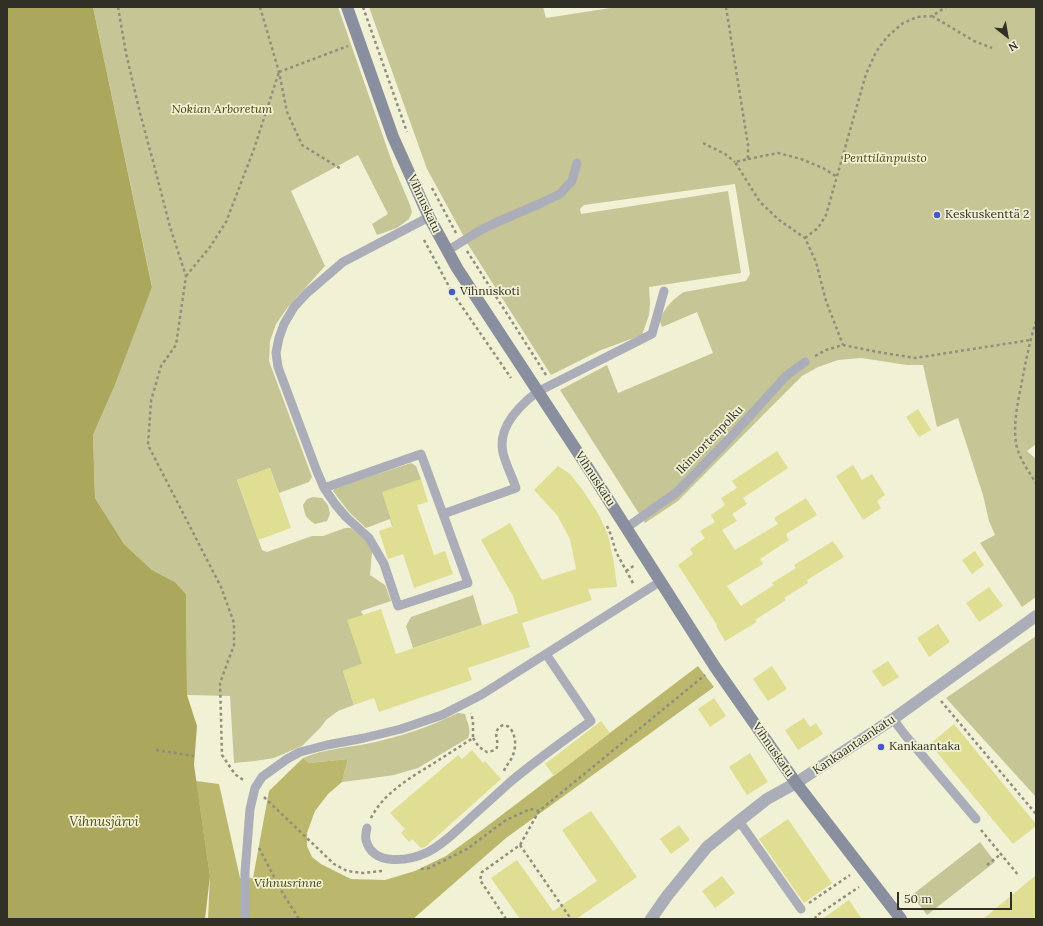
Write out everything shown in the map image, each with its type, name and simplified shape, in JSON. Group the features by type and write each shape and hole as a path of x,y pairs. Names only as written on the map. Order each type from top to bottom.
{"street":[{"name":"Vihnuskatu","path":"347,7 393,137 429,218 460,274 661,581 715,667 796,783 901,919"},
{"name":"Kankaantaankatu","path":"651,919 667,896 707,847 739,821 767,799 796,783 893,719 1036,616"}],"lane":[{"path":"447,251 495,223 560,194 572,181 577,163"},
{"path":"324,488 422,454 468,582 398,606 384,564 369,538 346,517 324,488 278,367 276,353 284,324 294,308 307,293 344,262 429,218"},
{"path":"443,514 516,488 503,452 503,435 510,420 526,400 551,384 652,334 664,291"},
{"name":"Ikinuortenpolku","path":"626,528 677,492 728,440 786,376 805,362"},
{"path":"245,919 245,872 250,809 255,788 262,778 287,759 300,752 328,744 364,738 401,729 442,715 468,703 661,581"},
{"path":"367,828 365,838 369,848 376,855 389,860 409,859 428,851 447,840 539,758 591,721 546,654"},
{"path":"893,719 976,819"},
{"path":"739,821 801,909"}],"path":[{"path":"118,7 126,53 140,113 170,227 186,276 176,345 161,366 151,401 148,445 221,587 234,623 234,645 220,683 222,755 236,775 255,788 330,859"},
{"path":"260,7 279,72 287,112 302,145 341,169"},
{"path":"363,7 407,132"},
{"path":"726,7 748,145 748,159"},
{"path":"805,238 818,228 826,215 866,74 876,52 887,37 903,23 918,17 932,16 946,7"},
{"path":"932,16 974,41 992,48"},
{"path":"279,72 359,41 374,37"},
{"path":"186,276 210,246 226,222 254,149 279,72"},
{"path":"703,143 725,154 735,162 760,202 779,220 805,238 816,262 826,300 843,345"},
{"path":"735,162 778,153 801,159 823,168 837,177"},
{"path":"432,187 452,226 551,384"},
{"path":"1036,321 1030,340 1016,411 1015,434 1024,465 1036,483"},
{"path":"805,362 826,350 843,345 915,358 1030,340"},
{"path":"506,919 480,880 482,872 520,845 539,811 715,667"},
{"path":"938,698 1036,814"},
{"path":"468,703 474,721 473,738 479,747 487,752 496,748 498,745 496,734 497,730 501,726 507,726 514,735 515,750 505,768 504,773 504,777 510,783"},
{"path":"367,828 375,810 388,795 409,779 473,738"},
{"path":"156,750 194,756"},
{"path":"976,819 982,830 1019,876"},
{"path":"248,831 256,842 282,892 299,919"},
{"path":"520,845 571,919"},
{"path":"987,865 1001,854"},
{"path":"801,909 850,874"},
{"path":"815,919 816,916 859,886"}],"green space":[{"name":"Nokian Arboretum","path":"93,7 338,7 393,165 412,212 409,219 397,228 377,235 372,224 388,214 358,155 291,191 325,266 288,307 276,324 270,341 269,361 312,477 309,482 279,493 270,468 237,480 262,550 267,552 312,536 323,536 345,528 351,528 366,540 372,552 370,575 385,585 391,601 361,611 363,615 362,664 343,671 354,705 338,711 326,720 302,746 274,758 234,763 230,696 187,695 186,594 175,582 152,570 124,544 95,498 93,435 115,385 152,286"},
{"name":"Penttilänpuisto","path":"369,7 543,7 546,18 617,7 1036,7 1036,444 1027,451 1036,459 1036,597 1022,607 980,543 995,535 989,521 983,495 958,418 937,427 923,365 907,365 861,358 838,360 818,367 802,376 678,501 645,523 560,390 607,365 618,393 713,353 697,312 662,327 659,319 667,307 684,292 746,281 750,274 735,184 584,205 580,209 581,214 728,191 741,273 649,287 649,315 642,335 601,350 551,375 469,246 427,169"},
{"path":"411,463 416,466 421,479 404,523 392,526 390,519 366,528 349,512 333,491 335,488"},
{"path":"313,497 322,498 328,505 330,514 327,521 315,524 306,516 303,505 307,499"},
{"path":"473,595 482,625 413,648 406,626 411,617"},
{"path":"1036,636 1036,797 946,698"},
{"name":"Vihnusrinne","path":"698,666 714,687 506,838 413,919 208,919 210,876 196,781 219,784 240,878 253,878 269,791 303,758 309,763 348,759 342,782 328,794 315,811 307,833 307,846 312,857 321,864 351,879 385,880 415,871 446,856"},
{"path":"458,713 465,714 469,729 468,738 418,768 394,775 342,782 348,759 309,763 303,758 326,751 378,742 436,723"},
{"path":"980,842 995,862 927,915 912,895"}],"water":[{"name":"Vihnusjärvi","path":"7,7 93,7 152,287 115,385 93,435 95,498 124,544 152,570 175,582 186,594 187,695 197,726 194,765 210,876 205,919 7,919"}],"building":[{"path":"918,409 931,430 919,437 906,417"},
{"path":"777,451 788,468 743,498 747,504 732,514 737,521 722,530 735,550 778,524 774,518 806,498 817,515 786,534 789,540 760,559 763,564 727,586 741,606 774,585 772,583 796,568 794,565 833,541 844,557 807,580 808,583 784,598 786,600 755,620 757,622 725,641 716,626 717,625 678,565 693,554 690,549 705,538 700,531 715,522 711,515 725,505 721,498 737,488 732,481"},
{"path":"853,465 862,480 872,474 885,495 877,501 881,508 863,520 836,476"},
{"path":"558,466 570,474 599,515 608,535 617,587 588,589 592,600 522,623 530,647 468,668 472,680 379,712 374,698 354,705 343,671 362,664 347,620 381,609 396,654 518,613 513,596 481,540 510,523 542,580 576,569 570,539 557,515 534,490"},
{"path":"270,468 291,528 258,540 237,480"},
{"path":"421,479 428,502 417,505 434,555 445,551 453,574 414,588 403,554 388,559 379,531 393,526 382,492"},
{"path":"975,551 984,565 972,574 962,560"},
{"path":"989,587 1003,606 979,622 966,603"},
{"path":"938,624 950,642 929,657 917,638"},
{"path":"888,661 899,677 883,687 872,671"},
{"path":"772,666 787,689 768,701 753,679"},
{"path":"714,698 726,716 710,727 698,709"},
{"path":"804,718 810,727 816,723 823,734 798,750 785,730"},
{"path":"601,721 610,733 554,776 545,764"},
{"path":"954,724 1036,824 1036,826 1013,844 930,744"},
{"path":"472,750 483,763 485,761 501,779 425,847 421,848 412,839 409,842 401,833 405,829 390,813 458,755 462,759"},
{"path":"750,753 768,782 747,795 729,767"},
{"path":"591,811 637,877 576,919 520,919 491,878 517,860 553,911 597,881 562,830"},
{"path":"788,819 832,883 804,903 759,839"},
{"path":"679,825 690,840 671,854 660,839"},
{"path":"1036,875 1036,919 983,919"},
{"path":"722,876 735,893 715,908 702,891"},
{"path":"849,900 862,919 822,919"}],"place":[{"name":"Keskuskenttä 2","path":"937,215"},
{"name":"Vihnuskoti","path":"452,292"},
{"name":"Kankaantaka","path":"881,747"}]}
